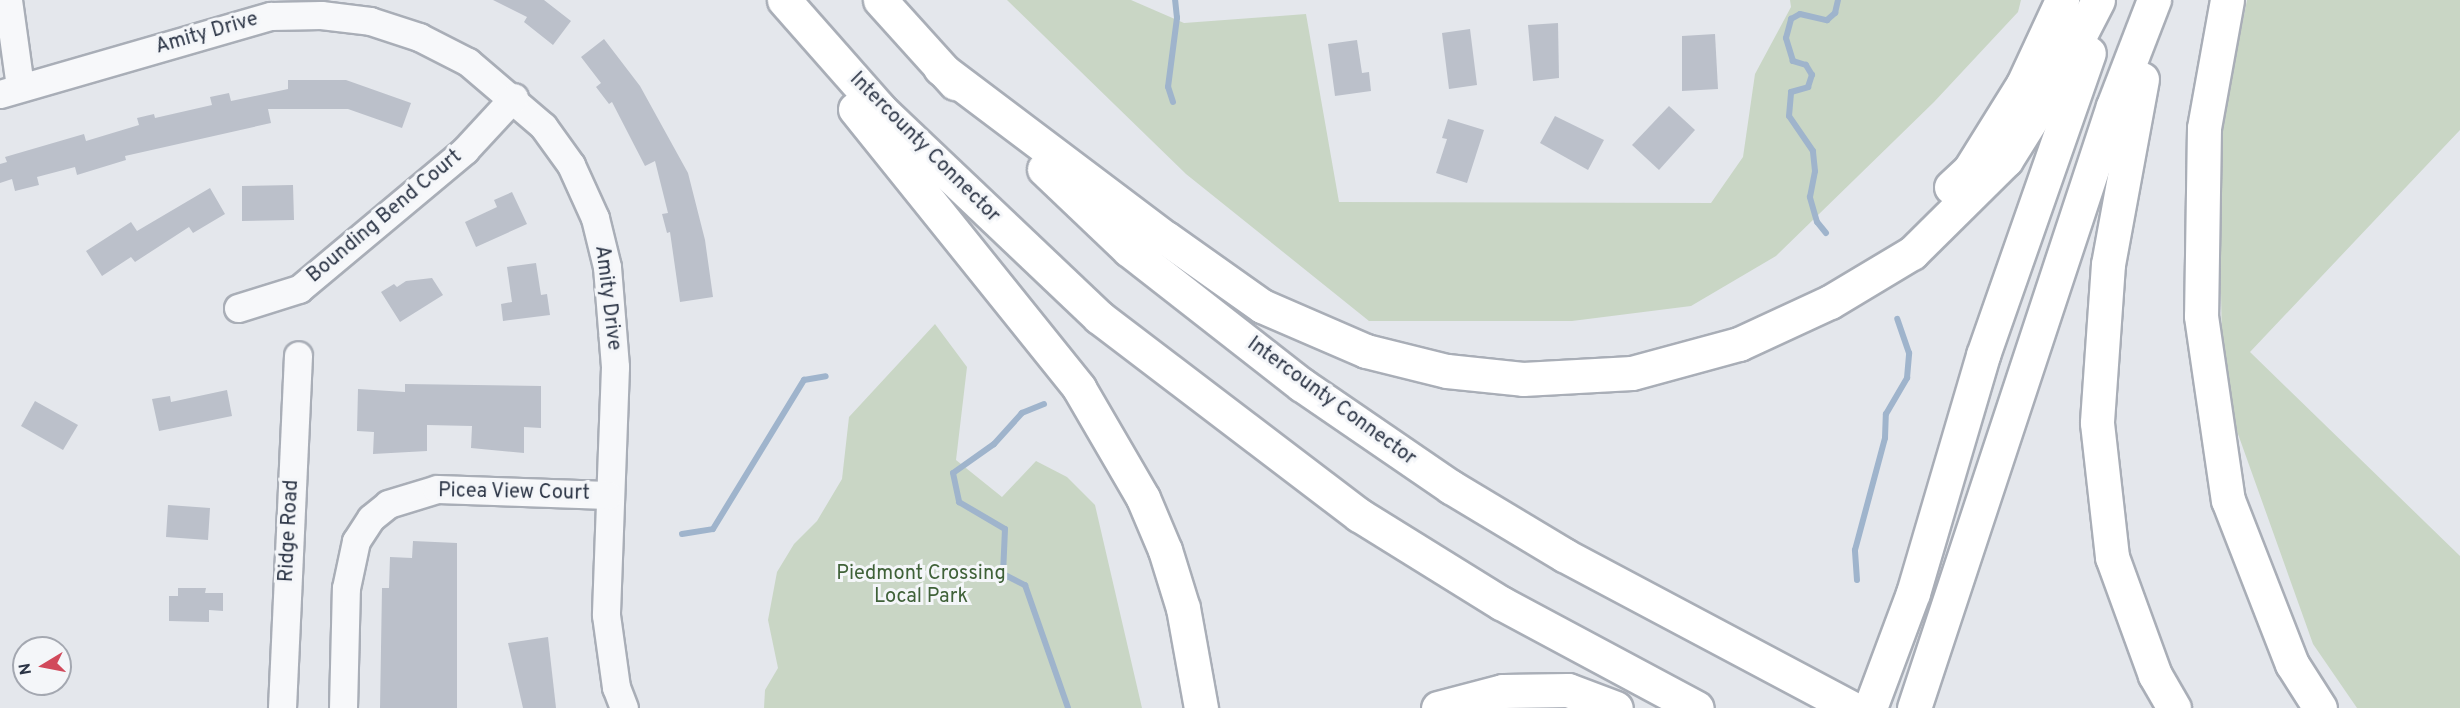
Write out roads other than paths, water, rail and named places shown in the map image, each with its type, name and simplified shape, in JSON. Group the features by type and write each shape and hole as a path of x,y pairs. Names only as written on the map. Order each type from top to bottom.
{"highway":[{"path":"772,0 859,115 1079,388 1143,498 1165,550 1183,608 1201,708"},
{"name":"Intercounty Connector","path":"784,0 882,111 1099,317 1359,515 1501,603 1697,708"},
{"name":"Intercounty Connector","path":"880,0 940,68 1129,250 1302,385 1451,487 1564,555 1852,708"},
{"path":"1830,302 1970,169 2023,84 2062,0"},
{"path":"940,68 1166,238 1262,306 1366,351 1447,371 1523,379 1632,373 1740,344 1830,302 1912,253 2006,160 2060,74 2098,0"},
{"path":"1870,708 1912,593 1983,355 2107,0"},
{"path":"1914,708 2113,106 2154,0"},
{"path":"2163,0 2135,106 2108,264 2097,423 2112,557 2155,675 2174,708"},
{"path":"2227,0 2204,128 2201,316 2228,500 2292,664 2320,708"},
{"path":"1438,708 1503,692 1568,690 1616,708"}],"street":[{"path":"8,0 10,91"},
{"name":"Amity Drive","path":"10,91 270,8 370,21 419,37 468,62 514,98 543,126 571,165 595,218 607,267 615,367 608,495 606,615 616,687 624,708"},
{"name":"Bounding Bend Court","path":"238,308 299,289 465,150 514,98"},
{"name":"Ridge Road","path":"282,708 298,355"},
{"name":"Picea View Court","path":"343,708 346,588 356,541 371,518 388,504 437,489 608,495"}],"waterway":[{"path":"1173,102 1168,87 1177,18 1175,0"},
{"path":"1826,233 1817,222 1810,197 1815,171 1813,151 1789,116 1791,92 1808,87 1812,75 1806,65 1793,61 1786,38 1791,19 1800,14 1827,20 1835,13 1838,0"},
{"path":"1857,580 1855,550 1885,438 1886,414 1907,378 1909,353 1897,319"},
{"path":"682,534 713,529 804,380 826,376"},
{"path":"1044,404 1022,413 994,444 953,473 959,502 1005,529 1003,574 1025,585 1068,708"}],"park label":[{"name":"Piedmont Crossing Local Park","path":"921,586"}]}
